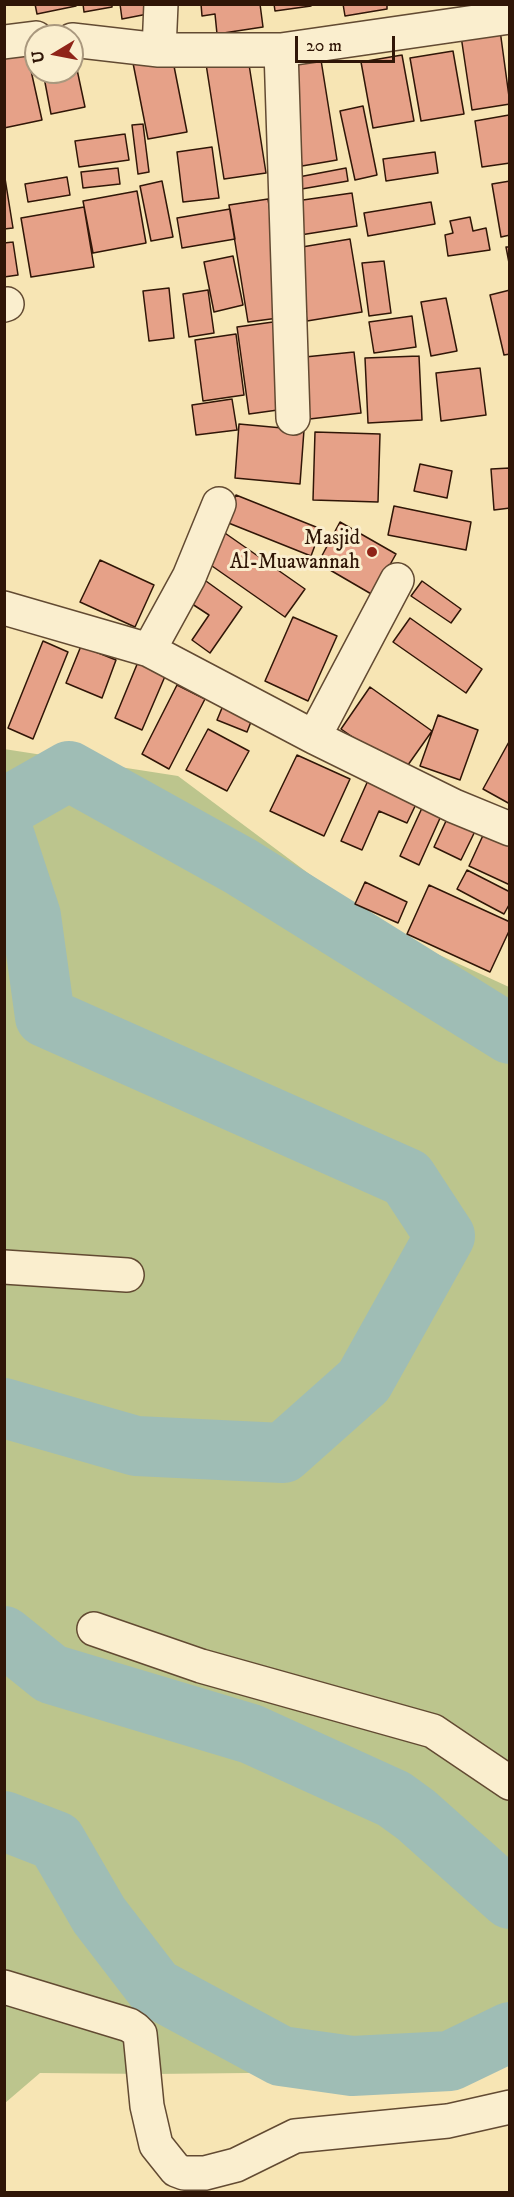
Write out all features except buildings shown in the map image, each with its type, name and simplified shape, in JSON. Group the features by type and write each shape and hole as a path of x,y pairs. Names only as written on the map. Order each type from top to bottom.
{"street":[{"path":"159,50 160,4"},
{"path":"84,41 159,50 280,50 510,17"},
{"path":"4,42 24,40"},
{"path":"280,50 293,418"},
{"path":"149,650 189,577 219,504"},
{"path":"314,737 397,580"},
{"path":"4,608 149,650 314,737 454,806 510,829"},
{"path":"4,1267 127,1275"},
{"path":"94,1629 201,1666 433,1731 510,1783"},
{"path":"4,1987 129,2025 140,2034 147,2106 156,2145 176,2170 184,2173 206,2173 236,2165 295,2136 448,2121 510,2107"}],"green space":[{"path":"4,749 178,776 383,929 509,987 509,2048 441,2071 40,2073 5,2103"}],"waterway":[{"path":"4,808 69,771 240,866 510,1034"},
{"path":"4,834 31,916 45,1017 407,1178 445,1236 364,1381 283,1453 136,1446 4,1408"},
{"path":"4,1636 51,1674 251,1734 394,1799 416,1815 510,1899"},
{"path":"4,1821 56,1841 99,1915 155,1988 281,2056 352,2066 450,2061 510,2032"}],"place":[{"name":"Masjid Al-Muawannah","path":"372,552"}]}
